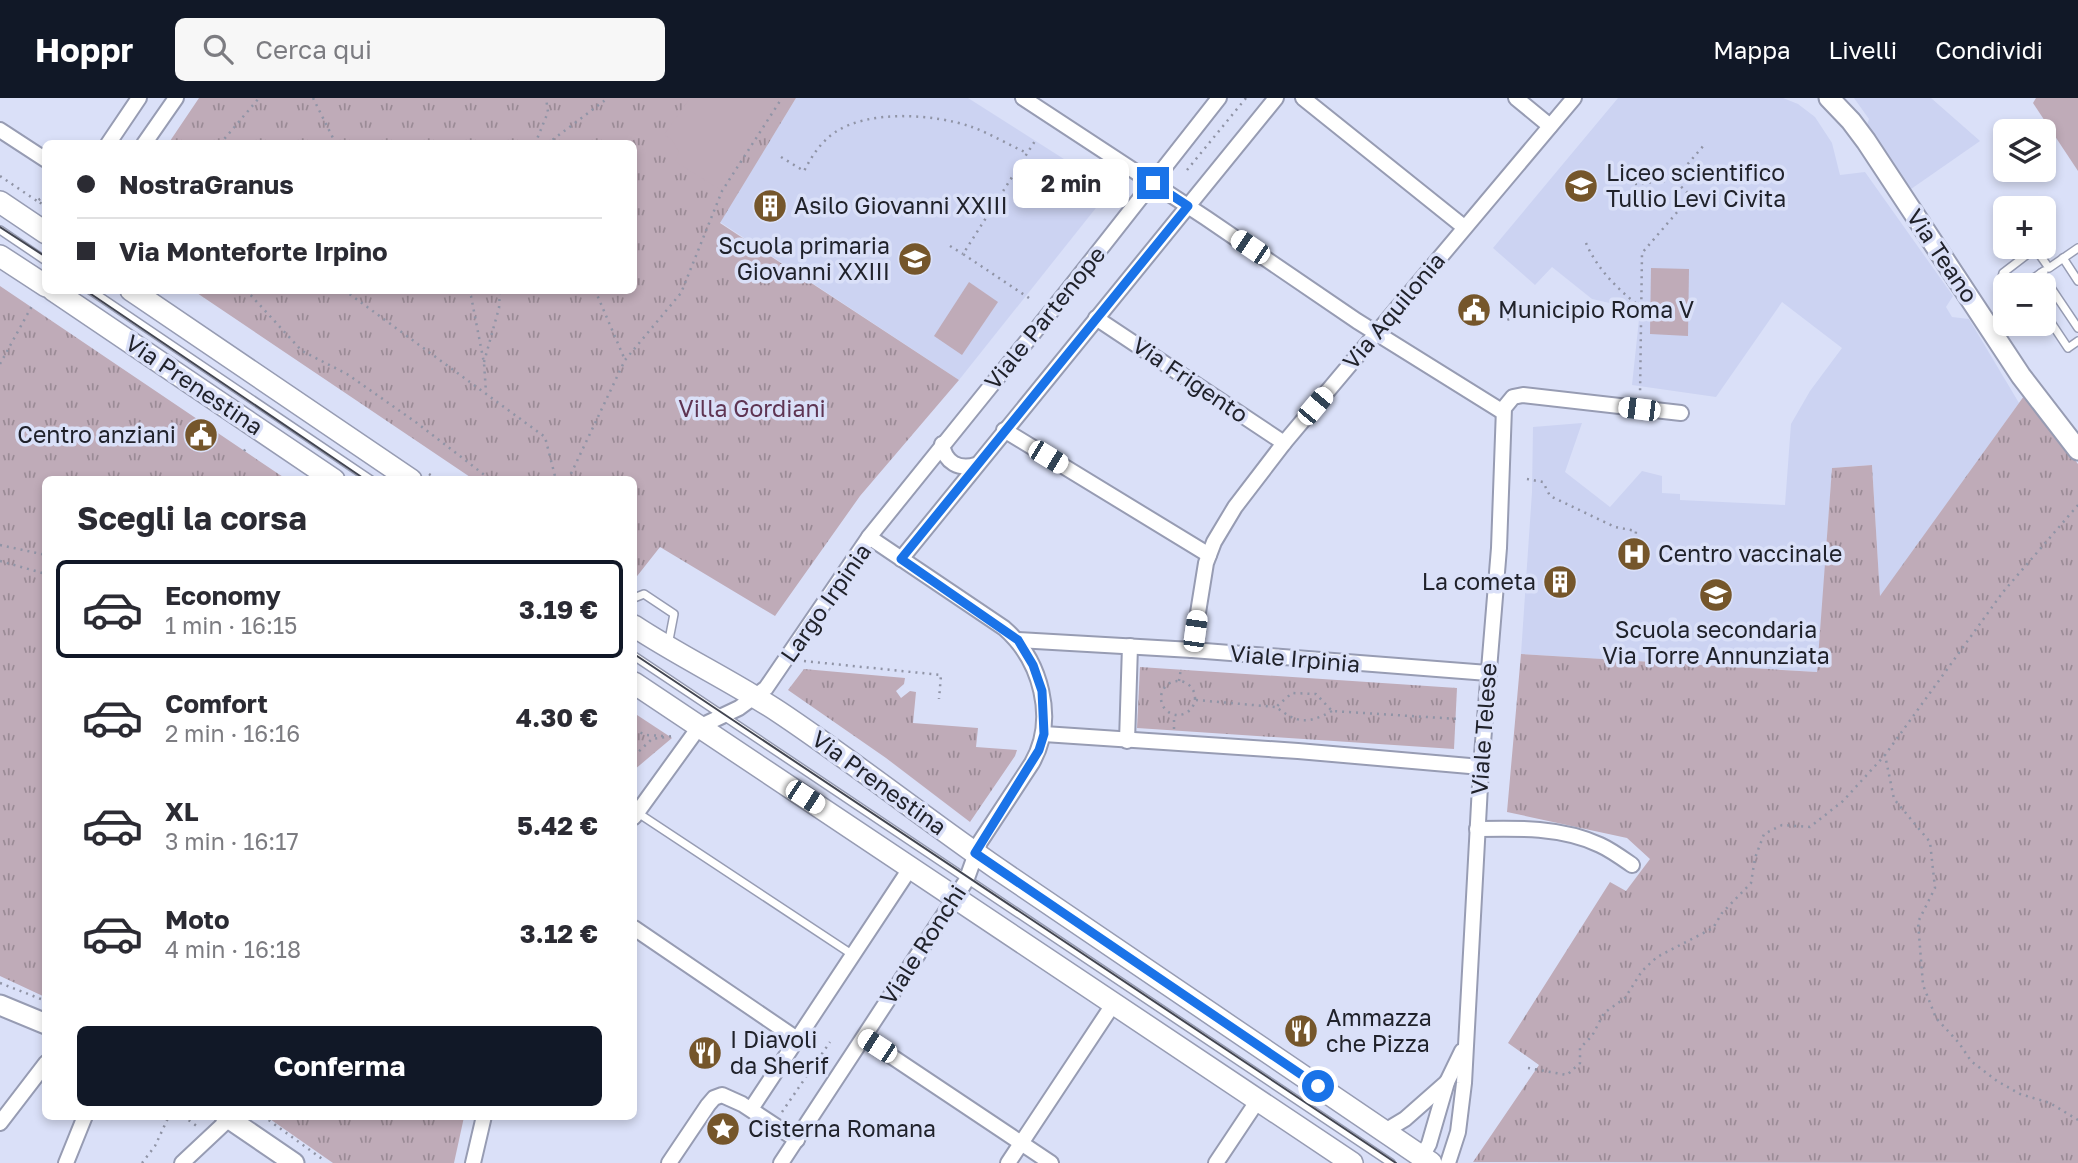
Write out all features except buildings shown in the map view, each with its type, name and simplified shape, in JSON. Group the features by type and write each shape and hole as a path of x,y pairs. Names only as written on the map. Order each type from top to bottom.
{"main road":[{"path":"0,202 42,230"},
{"path":"0,256 42,283"},
{"name":"Via Prenestina","path":"59,294 328,476"},
{"name":"Via Prenestina","path":"137,294 405,476"},
{"name":"Via Prenestina","path":"637,628 668,649 755,697 855,764 975,853 1385,1131 1424,1161"},
{"path":"637,685 911,867 961,888 1114,1003 1352,1163"}],"street":[{"path":"112,140 139,98"},
{"path":"147,140 176,98"},
{"path":"1023,98 1377,333 1503,412 1507,403 1520,395 1681,413"},
{"name":"Viale Partenope","path":"869,537 1219,98"},
{"name":"Viale Partenope","path":"901,559 1276,98"},
{"path":"1303,98 1464,227"},
{"path":"1516,98 1550,126"},
{"name":"Via Aquilonia","path":"1192,650 1203,574 1227,519 1284,443 1574,98"},
{"name":"Via Teano","path":"1829,98 1866,141 2021,376 2078,450"},
{"path":"0,130 42,157"},
{"name":"Via Frigento","path":"1096,318 1284,443"},
{"name":"Viale Telese","path":"1448,1163 1458,1132 1464,1083 1480,767 1499,548 1503,412"},
{"path":"1004,430 1209,555"},
{"path":"942,444 944,454 952,463 964,467 976,465"},
{"name":"Largo Irpinia","path":"699,727 723,716 766,688 869,537 1018,640 1039,680 1044,702 1044,734 1039,750 975,853"},
{"name":"Viale Irpinia","path":"1018,640 1192,650 1488,673"},
{"path":"1127,741 1130,646"},
{"path":"637,812 699,727"},
{"path":"1044,734 1298,751 1480,767"},
{"path":"1477,830 1525,828 1574,836 1600,845 1632,865"},
{"name":"Viale Ronchi","path":"781,1163 961,888 975,853"},
{"path":"751,1109 911,867"},
{"path":"637,930 797,1039"},
{"path":"1008,1163 1114,1003"},
{"path":"0,1005 42,1022"},
{"path":"864,1038 1051,1163"},
{"path":"1424,1161 1447,1082 1465,1046"},
{"path":"0,1124 42,1068"},
{"path":"1385,1131 1412,1114 1447,1082"},
{"path":"669,1163 708,1105 718,1097 728,1097 751,1109 797,1140"},
{"path":"1216,1163 1258,1100"},
{"path":"66,1163 83,1120"},
{"path":"182,1163 225,1120"},
{"path":"230,1120 292,1163"},
{"path":"473,1163 483,1120"}],"lane":[{"path":"0,230 42,258"},
{"path":"2041,273 2078,248"},
{"path":"2003,273 2035,250 2049,268"},
{"path":"2063,258 2078,281"},
{"path":"96,294 365,476"},
{"path":"2056,295 2078,328"},
{"path":"2056,330 2068,348 2078,341"},
{"path":"637,597 644,594 674,614 668,649"},
{"path":"637,658 723,716 961,888 1391,1163"},
{"path":"637,816 853,955"}],"path":[{"path":"223,140 259,98"},
{"path":"313,98 334,140"},
{"path":"537,140 548,112 546,98"},
{"path":"552,140 608,98"},
{"path":"570,476 625,360 681,293 722,191 782,98"},
{"path":"1187,170 1246,98"},
{"path":"781,157 804,170 817,148 835,132 853,123 892,117 929,117 971,127 1027,153"},
{"path":"963,254 1035,141"},
{"path":"1635,184 1674,180 1705,144"},
{"path":"1180,164 1194,176"},
{"path":"0,176 42,204"},
{"path":"1639,409 1642,253 1691,196 1674,180"},
{"path":"37,201 42,198"},
{"path":"1586,243 1592,258 1625,295 1642,308"},
{"path":"950,246 1029,298"},
{"path":"250,294 302,351 347,374 486,476"},
{"path":"349,294 545,437 555,476"},
{"path":"470,294 484,363 485,393"},
{"path":"484,363 499,307 500,294"},
{"path":"597,294 625,360"},
{"path":"0,364 1,357 33,304"},
{"path":"1521,308 1501,318 1505,321 1523,313"},
{"path":"244,451 247,447"},
{"path":"1527,479 1543,482 1550,496 1615,527 1636,531 1635,543"},
{"path":"1528,1068 1567,1075 1580,1063 1580,1048 1592,1036 1604,1013 1625,998 1642,971 1657,957 1713,928 1722,914 1751,883 1755,859 1764,834 1782,825 1811,827 1843,801 1885,755 2003,592 2078,505"},
{"path":"0,545 42,554"},
{"path":"0,561 42,572"},
{"path":"804,661 941,674 939,699"},
{"path":"1179,681 1181,668"},
{"path":"1179,681 1189,685 1195,700 1191,710 1180,716 1164,708 1161,698 1169,684 1179,681"},
{"path":"1276,707 1292,693 1316,694 1332,710"},
{"path":"1195,700 1276,707 1293,720 1314,720 1332,710 1458,719"},
{"path":"1173,732 1174,715"},
{"path":"637,731 646,735 670,737"},
{"path":"637,753 652,739 676,736"},
{"path":"1885,755 1895,799 1930,842 1935,888 1918,922 1923,985 1936,1018 1971,1061 1997,1081 2021,1094 2050,1103 2078,1120"},
{"path":"0,983 42,999"},
{"path":"774,1124 830,1042"},
{"path":"142,1163 155,1146 167,1120"},
{"path":"189,1120 200,1128"},
{"path":"269,1120 325,1161"}],"shaded area":[{"name":"Scuola primaria Giovanni XXIII","path":"796,98 968,98 1111,189 959,380 720,222"},
{"path":"1618,98 1783,98 1798,104 1815,117 1832,143 1840,175 1865,172 1953,296 1946,307 1952,317 1969,319 2019,403 1880,597 1872,465 1832,468 1818,672 1521,654 1532,492 1533,427 1582,423 1565,472 1610,507 1642,471 1662,476 1662,493 1680,494 1680,500 1785,505 1791,424 1810,391 1842,348 1782,302 1716,397 1632,385 1640,310 1592,299 1552,267 1535,285 1493,248"},
{"path":"1854,98 1931,98 1980,141 1911,189 1867,125 1869,119"}],"green space":[{"name":"Villa Gordiani","path":"199,98 796,98 720,223 959,380 860,496 775,616 660,547 637,576 637,476 469,476 198,294 637,294 637,140 171,140"},
{"path":"690,98 779,98 722,191 675,161 679,152 672,140 664,135"},
{"path":"2036,98 2078,98 2078,171 2056,138 2056,119 2044,119 2033,103"},
{"path":"1651,268 1689,269 1688,336 1650,334"},
{"path":"969,282 998,302 962,355 934,336"},
{"path":"0,286 282,476 42,476 42,996 0,976"},
{"path":"2024,396 2078,464 2078,1163 1473,1162 1539,1065 1508,1043 1610,882 1626,891 1650,859 1627,838 1507,812 1521,654 1817,672 1832,468 1872,465 1880,596"},
{"path":"1140,667 1457,688 1454,749 1137,728"},
{"path":"804,669 905,678 904,684 896,691 901,698 910,691 916,692 913,723 978,728 976,747 1017,750 1015,756 970,822 886,758 788,690"},
{"path":"637,715 672,738 637,767"},
{"path":"271,1120 463,1120 454,1163 333,1163"}],"tram line":[{"path":"0,227 42,254"},
{"path":"91,294 360,476"},
{"path":"637,656 1396,1163"}],"place":[{"name":"Liceo scientifico Tullio Levi Civita","path":"1581,186"},
{"name":"Asilo Giovanni XXIII","path":"770,206"},
{"name":"Scuola primaria Giovanni XXIII","path":"915,259"},
{"name":"Municipio Roma V","path":"1474,310"},
{"name":"Centro anziani","path":"201,435"},
{"name":"Centro vaccinale","path":"1634,554"},
{"name":"La cometa","path":"1560,582"},
{"name":"Scuola secondaria Via Torre Annunziata","path":"1716,595"},
{"name":"Ammazza che Pizza","path":"1301,1031"},
{"name":"I Diavoli da Sherif","path":"705,1053"},
{"name":"Cisterna Romana","path":"723,1129"}],"route":[{"path":"1153,183 1188,206 901,559 1018,640 1033,665 1042,691 1044,734 1039,750 975,853 1318,1086"}]}
